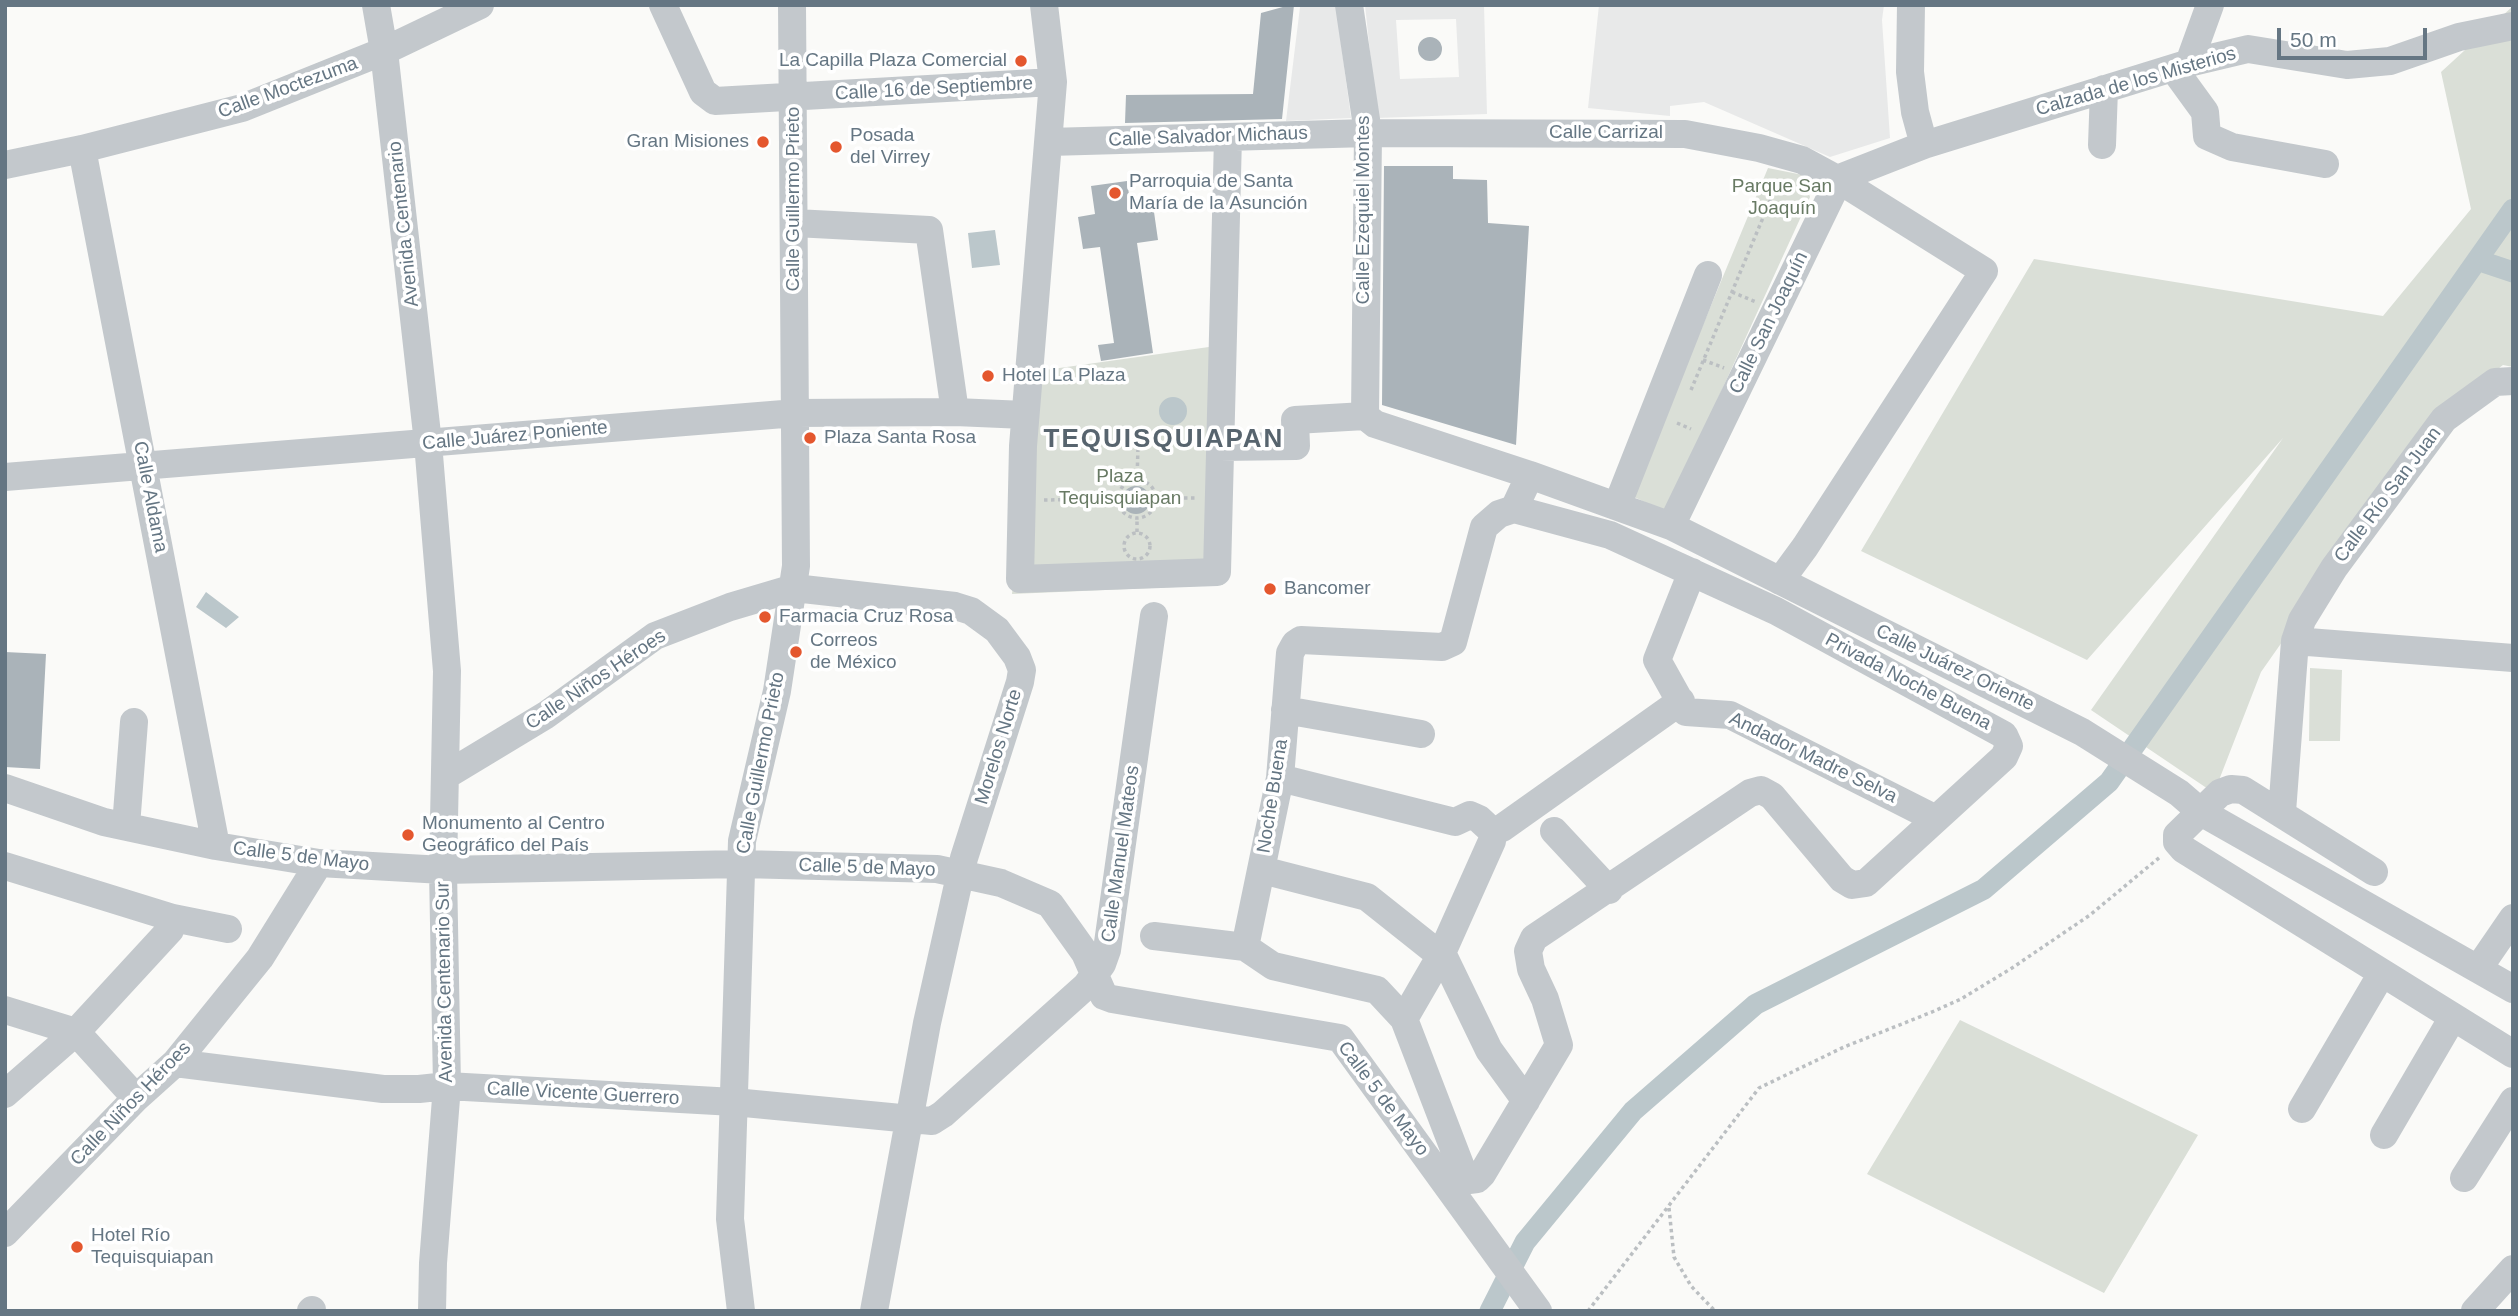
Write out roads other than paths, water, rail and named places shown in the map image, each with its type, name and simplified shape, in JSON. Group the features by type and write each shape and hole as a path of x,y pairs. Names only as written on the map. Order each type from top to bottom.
{"street":[{"name":"Avenida Centenario","path":"376,5 384,51 428,443"},
{"name":"Calle Moctezuma","path":"5,165 82,149 242,108 384,51 480,5"},
{"name":"Calle 16 de Septiembre","path":"663,5 703,92 715,101 1053,82"},
{"name":"Calle Guillermo Prieto","path":"741,1311 730,1219 742,841 777,691 794,588 796,414 792,5"},
{"path":"1044,5 1053,82 1025,415 1020,579 1217,572 1228,136"},
{"name":"Calle Ezequiel Montes","path":"1349,5 1368,132 1365,415"},
{"path":"1837,179 1924,145 1915,112 1910,72 1911,5"},
{"path":"2210,5 2181,65 2205,112 2207,136 2232,147 2325,164"},
{"name":"Calzada de los Misterios","path":"1924,145 2181,65 2248,49 2347,65 2390,61 2459,37 2513,26"},
{"path":"2102,145 2104,89"},
{"name":"Calle Salvador Michaus","path":"1049,142 1368,132"},
{"name":"Calle Carrizal","path":"1368,132 1685,134 1789,156 1837,179 1984,271 1805,547 1780,581"},
{"name":"Calle Aldama","path":"82,149 216,846"},
{"name":"Calle San Joaquín","path":"1671,526 1837,179"},
{"path":"795,223 929,230 955,412"},
{"path":"1617,506 1708,275"},
{"name":"Calle Río San Juan","path":"2282,813 2295,641 2302,620 2334,568 2444,419 2496,382 2513,381"},
{"name":"Calle Juárez Poniente","path":"5,477 796,414 955,412 1025,415"},
{"path":"1220,447 1296,446 1295,420 1365,415"},
{"name":"Calle Juárez Oriente","path":"1365,415 1375,424 1530,475 1671,526 2082,732 2179,793 2202,812 2513,989"},
{"name":"Avenida Centenario Sur","path":"428,443 446,671 443,870 447,1086 433,1263 432,1311"},
{"path":"1514,509 1530,475"},
{"name":"Privada Noche Buena","path":"1404,1019 1464,1175 1469,1180 1477,1180 1559,1045 1545,999 1531,968 1528,951 1534,938 1751,793 1761,790 1772,796 1842,879 1852,885 1866,883 2004,757 2010,746 2004,735 1776,611 1610,535 1514,509"},
{"name":"Noche Buena","path":"1245,947 1280,778 1290,653 1294,644 1301,640 1442,648 1452,642 1484,527 1499,514 1514,509"},
{"path":"1493,832 1684,707 1657,660 1692,572"},
{"name":"Calle Niños Héroes","path":"445,776 546,715 655,636 730,607 794,588 955,606 971,611 997,630"},
{"name":"Calle Manuel Mateos","path":"909,1119 932,1121 943,1114 1086,986 1102,964 1107,950 1154,616"},
{"name":"Morelos Norte","path":"874,1311 926,1023 961,875 1020,682 1022,670 1017,657 997,630"},
{"path":"2295,641 2513,658"},
{"name":"Andador Madre Selva","path":"1684,707 1730,715 1936,819"},
{"path":"1285,710 1421,734"},
{"path":"126,827 134,722"},
{"path":"1280,778 1455,822 1470,815 1479,819 1493,832"},
{"name":"Calle 5 de Mayo","path":"5,788 104,822 216,846 319,863 443,870 741,864 937,869 1001,883 1049,904 1085,953 1104,996 1340,1038 1538,1311"},
{"path":"2374,872 2244,790 2231,789 2220,793 2177,835 2177,842 2183,849 2513,1054"},
{"path":"1554,831 1609,890"},
{"path":"1154,936 1245,947 1273,966 1377,990 1404,1019 1441,955 1492,841 1493,832"},
{"name":"Calle Niños Héroes","path":"5,1233 136,1098 175,1063 260,958 319,863"},
{"path":"5,866 173,918 228,929"},
{"path":"1262,870 1367,897 1446,959 1489,1050 1526,1101"},
{"path":"5,1094 76,1032 170,930 173,918"},
{"path":"2478,970 2513,918"},
{"path":"2302,1109 2382,973"},
{"path":"5,1010 76,1032 136,1098"},
{"path":"2384,1135 2453,1017"},
{"name":"Calle Vicente Guerrero","path":"175,1063 383,1088 419,1089 447,1086 734,1102 909,1119"},
{"path":"2465,1178 2513,1101"},
{"path":"2475,1311 2513,1269"}],"waterway":[{"path":"1490,1311 1525,1242 1633,1111 1756,1004 1984,889 2109,782 2513,209"},
{"path":"2477,260 2513,272"}],"place":[{"name":"La Capilla Plaza Comercial","path":"1021,61"},
{"name":"Gran Misiones","path":"763,142"},
{"name":"Posada del Virrey","path":"836,147"},
{"name":"Parroquia de Santa María de la Asunción","path":"1115,193"},
{"name":"Hotel La Plaza","path":"988,376"},
{"name":"Plaza Santa Rosa","path":"810,438"},
{"name":"Bancomer","path":"1270,589"},
{"name":"Farmacia Cruz Rosa","path":"765,617"},
{"name":"Correos de México","path":"796,652"},
{"name":"Monumento al Centro Geográfico del País","path":"408,835"},
{"name":"Hotel Río Tequisquiapan","path":"77,1247"}],"district":[{"name":"TEQUISQUIAPAN","path":"1164,440"}],"park label":[{"name":"Parque San Joaquín","path":"1782,198"},
{"name":"Plaza Tequisquiapan","path":"1120,488"}]}
